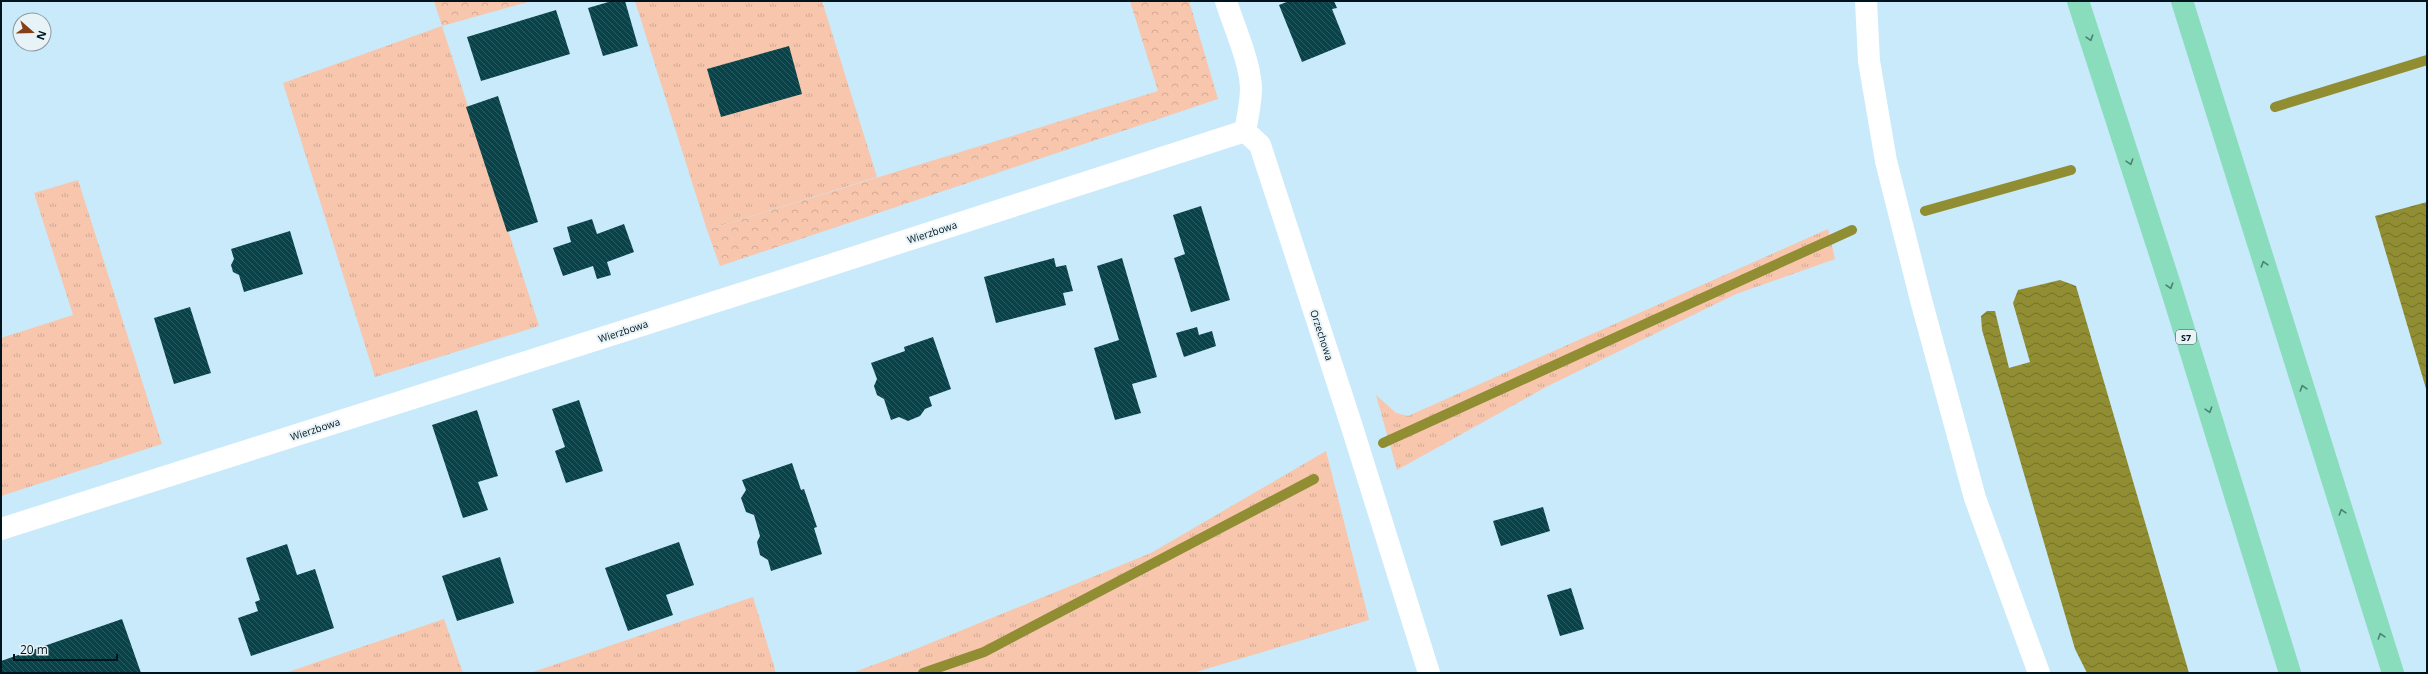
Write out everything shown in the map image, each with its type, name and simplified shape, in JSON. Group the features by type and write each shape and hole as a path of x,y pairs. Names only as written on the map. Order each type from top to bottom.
{"highway":[{"name":"S7","path":"2078,1 2171,288 2290,673"},
{"path":"2182,1 2393,673"}],"street":[{"path":"1226,1 1248,70 1251,86 1250,106 1245,131"},
{"path":"1866,1 1869,62 1886,161 1917,286 1975,498 2039,673"},
{"name":"Wierzbowa","path":"1,529 802,274 1245,131"},
{"name":"Orzechowa","path":"1245,131 1260,145 1352,427 1429,673"}],"green space":[{"path":"434,1 531,1 442,26"},
{"path":"635,1 822,1 877,177 707,230"},
{"path":"1130,1 1189,1 1218,99 720,266 707,230 1158,91"},
{"path":"442,26 539,326 375,377 283,83"},
{"path":"78,180 162,444 1,496 1,338 73,315 34,193"},
{"path":"1828,229 1835,259 1736,294 1548,386 1397,470 1376,395 1396,413 1408,416"},
{"path":"1326,451 1369,620 1193,673 852,673 916,649 1151,553"},
{"path":"753,597 776,673 530,673"},
{"path":"444,619 463,673 285,673"}],"water":[{"path":"2427,202 2427,392 2375,216"},
{"path":"2060,280 2076,286 2189,673 2087,673 2075,649 1982,330 1981,316 1987,311 1995,311 2009,368 2030,362 2013,303 2018,290"}],"building":[{"path":"612,1 625,1 638,46 603,56 588,8"},
{"path":"1289,1 1334,1 1337,8 1332,9 1346,44 1302,62 1279,5"},
{"path":"556,10 570,54 481,81 467,37"},
{"path":"789,46 802,94 721,117 707,69"},
{"path":"498,96 538,222 507,232 466,107"},
{"path":"1201,206 1230,300 1191,312 1174,258 1185,254 1173,215"},
{"path":"592,219 597,234 624,224 634,252 607,262 611,275 597,279 593,266 563,276 553,248 571,242 567,227"},
{"path":"290,231 303,274 244,292 239,275 233,272 231,265 234,259 231,249"},
{"path":"1054,258 1056,267 1066,265 1073,291 1063,293 1066,305 996,323 984,277"},
{"path":"1122,258 1157,377 1132,384 1141,413 1115,420 1094,348 1119,340 1097,266"},
{"path":"190,307 211,373 174,384 154,318"},
{"path":"1197,327 1199,335 1212,331 1216,346 1184,357 1176,333"},
{"path":"933,337 951,389 929,397 932,406 925,409 920,416 908,421 899,417 891,420 884,399 877,395 874,386 877,379 871,363 905,351 904,347"},
{"path":"579,400 603,471 566,483 555,451 565,447 552,409"},
{"path":"477,410 498,476 478,482 488,510 463,518 432,425"},
{"path":"792,463 801,490 804,489 817,527 814,528 822,554 771,571 768,560 760,555 757,542 760,536 754,515 746,512 741,498 746,490 742,480"},
{"path":"1543,507 1550,531 1501,546 1493,521"},
{"path":"679,542 694,585 666,595 673,615 628,631 605,568"},
{"path":"287,544 297,575 315,569 334,628 251,656 238,618 258,611 255,602 260,600 246,558"},
{"path":"500,557 514,603 457,621 442,576"},
{"path":"1571,588 1584,629 1560,636 1547,595"},
{"path":"122,619 141,673 1,673 1,661"}],"waterway":[{"path":"2275,107 2427,60"},
{"path":"1925,211 2071,170"},
{"path":"1383,443 1852,230"},
{"path":"923,673 984,652 1314,479"}]}
